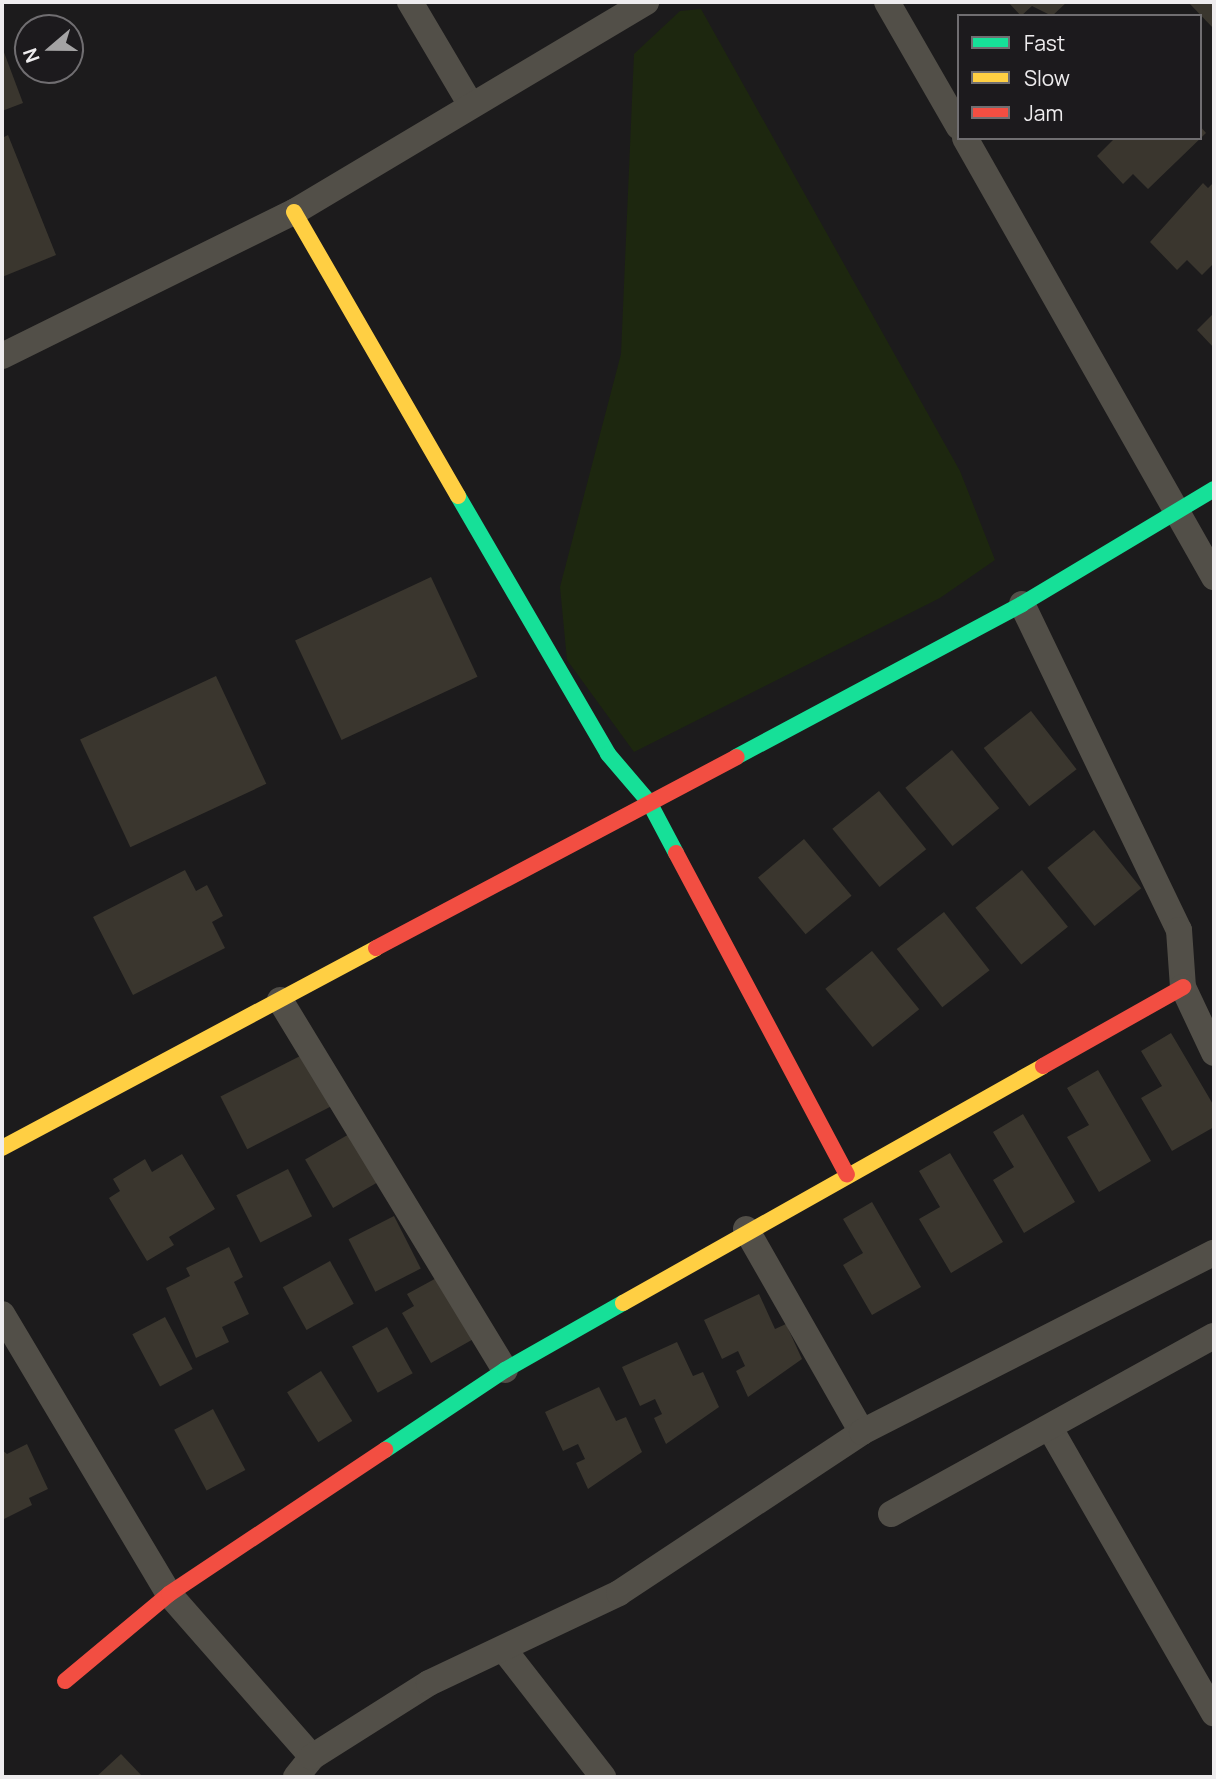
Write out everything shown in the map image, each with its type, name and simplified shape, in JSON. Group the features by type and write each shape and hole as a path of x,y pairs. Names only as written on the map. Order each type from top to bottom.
{"street":[{"path":"410,2 471,105"},
{"path":"2,356 294,212 646,2"},
{"path":"887,2 957,124"},
{"path":"966,140 1214,577"},
{"path":"294,212 608,754 649,802 846,1174"},
{"path":"2,1148 1022,604 1214,489"},
{"path":"1022,604 1179,930 1182,987 1214,1053"},
{"path":"65,1681 169,1594 505,1370 746,1229 1182,987"},
{"path":"280,1000 505,1370"},
{"path":"746,1229 862,1432"},
{"path":"2,1314 169,1594 304,1767 429,1683 505,1651 619,1593 862,1432 1214,1253"},
{"path":"891,1514 1051,1430 1214,1336"},
{"path":"1051,1430 1214,1713"},
{"path":"505,1651 603,1777"}],"green space":[{"path":"701,9 960,471 995,560 940,598 634,752 567,660 560,587 621,354 634,54 680,11"}],"building":[{"path":"1008,2 1067,2 1054,14 1032,6 1023,14 1019,14"},
{"path":"1188,2 1214,2 1214,29 1202,14"},
{"path":"2,47 23,103 2,111"},
{"path":"8,135 56,255 2,277 2,138"},
{"path":"1113,140 1199,140 1148,189 1133,174 1123,184 1097,156"},
{"path":"1214,182 1214,263 1202,275 1187,260 1177,270 1150,242 1203,183 1208,188"},
{"path":"1214,313 1214,348 1197,330"},
{"path":"431,577 477,677 342,740 295,640"},
{"path":"216,676 266,784 130,847 80,739"},
{"path":"1031,711 1077,769 1029,806 984,748"},
{"path":"952,750 999,808 953,846 905,788"},
{"path":"879,791 926,849 880,887 832,829"},
{"path":"1094,830 1141,888 1095,926 1047,868"},
{"path":"804,839 852,896 806,934 758,878"},
{"path":"185,870 196,891 207,885 223,916 212,922 225,948 133,995 93,917"},
{"path":"1022,870 1068,927 1021,964 975,908"},
{"path":"944,912 990,970 942,1007 897,949"},
{"path":"872,951 919,1009 873,1047 825,989"},
{"path":"1171,1033 1214,1106 1214,1127 1172,1151 1141,1098 1162,1086 1141,1051"},
{"path":"306,1053 333,1106 247,1149 220,1097"},
{"path":"1098,1070 1151,1161 1099,1192 1067,1137 1089,1125 1067,1088"},
{"path":"1023,1114 1075,1202 1024,1233 993,1180 1014,1167 993,1132"},
{"path":"351,1133 379,1181 333,1208 305,1160"},
{"path":"950,1153 1003,1242 951,1273 919,1219 940,1207 919,1171"},
{"path":"182,1154 215,1209 169,1237 174,1245 147,1261 109,1198 120,1191 113,1179 145,1159 152,1172"},
{"path":"288,1169 312,1216 260,1243 236,1195"},
{"path":"872,1202 921,1287 872,1315 843,1265 863,1253 843,1219"},
{"path":"394,1216 421,1269 375,1292 349,1239"},
{"path":"229,1247 243,1277 234,1282 249,1314 222,1327 229,1342 196,1358 166,1288 190,1276 186,1268"},
{"path":"330,1261 354,1304 307,1330 283,1287"},
{"path":"442,1275 477,1337 431,1363 402,1313 414,1306 407,1294"},
{"path":"759,1294 775,1329 786,1324 802,1359 748,1397 736,1371 745,1366 738,1351 722,1359 704,1320"},
{"path":"165,1317 193,1369 160,1386 132,1334"},
{"path":"387,1327 413,1373 378,1393 352,1346"},
{"path":"677,1342 693,1376 703,1372 719,1407 666,1444 654,1418 662,1414 655,1399 640,1406 622,1367"},
{"path":"321,1371 352,1421 318,1442 287,1392"},
{"path":"599,1387 616,1421 626,1417 642,1452 588,1489 576,1463 585,1459 578,1444 563,1451 545,1412"},
{"path":"213,1409 245,1470 207,1491 174,1430"},
{"path":"27,1444 48,1489 29,1498 32,1505 2,1520 2,1450 7,1454"},
{"path":"121,1754 143,1777 96,1777"}],"traffic: fast":[{"path":"736,757 1022,604 1214,489"},
{"path":"458,496 608,754 649,802 676,853"},
{"path":"385,1450 505,1370 623,1303"}],"traffic: slow":[{"path":"294,212 458,496"},
{"path":"2,1148 376,948"},
{"path":"623,1303 1043,1066"}],"traffic: jam":[{"path":"376,948 736,757"},
{"path":"676,853 847,1174"},
{"path":"1043,1066 1183,987"},
{"path":"65,1681 169,1594 385,1450"}]}
